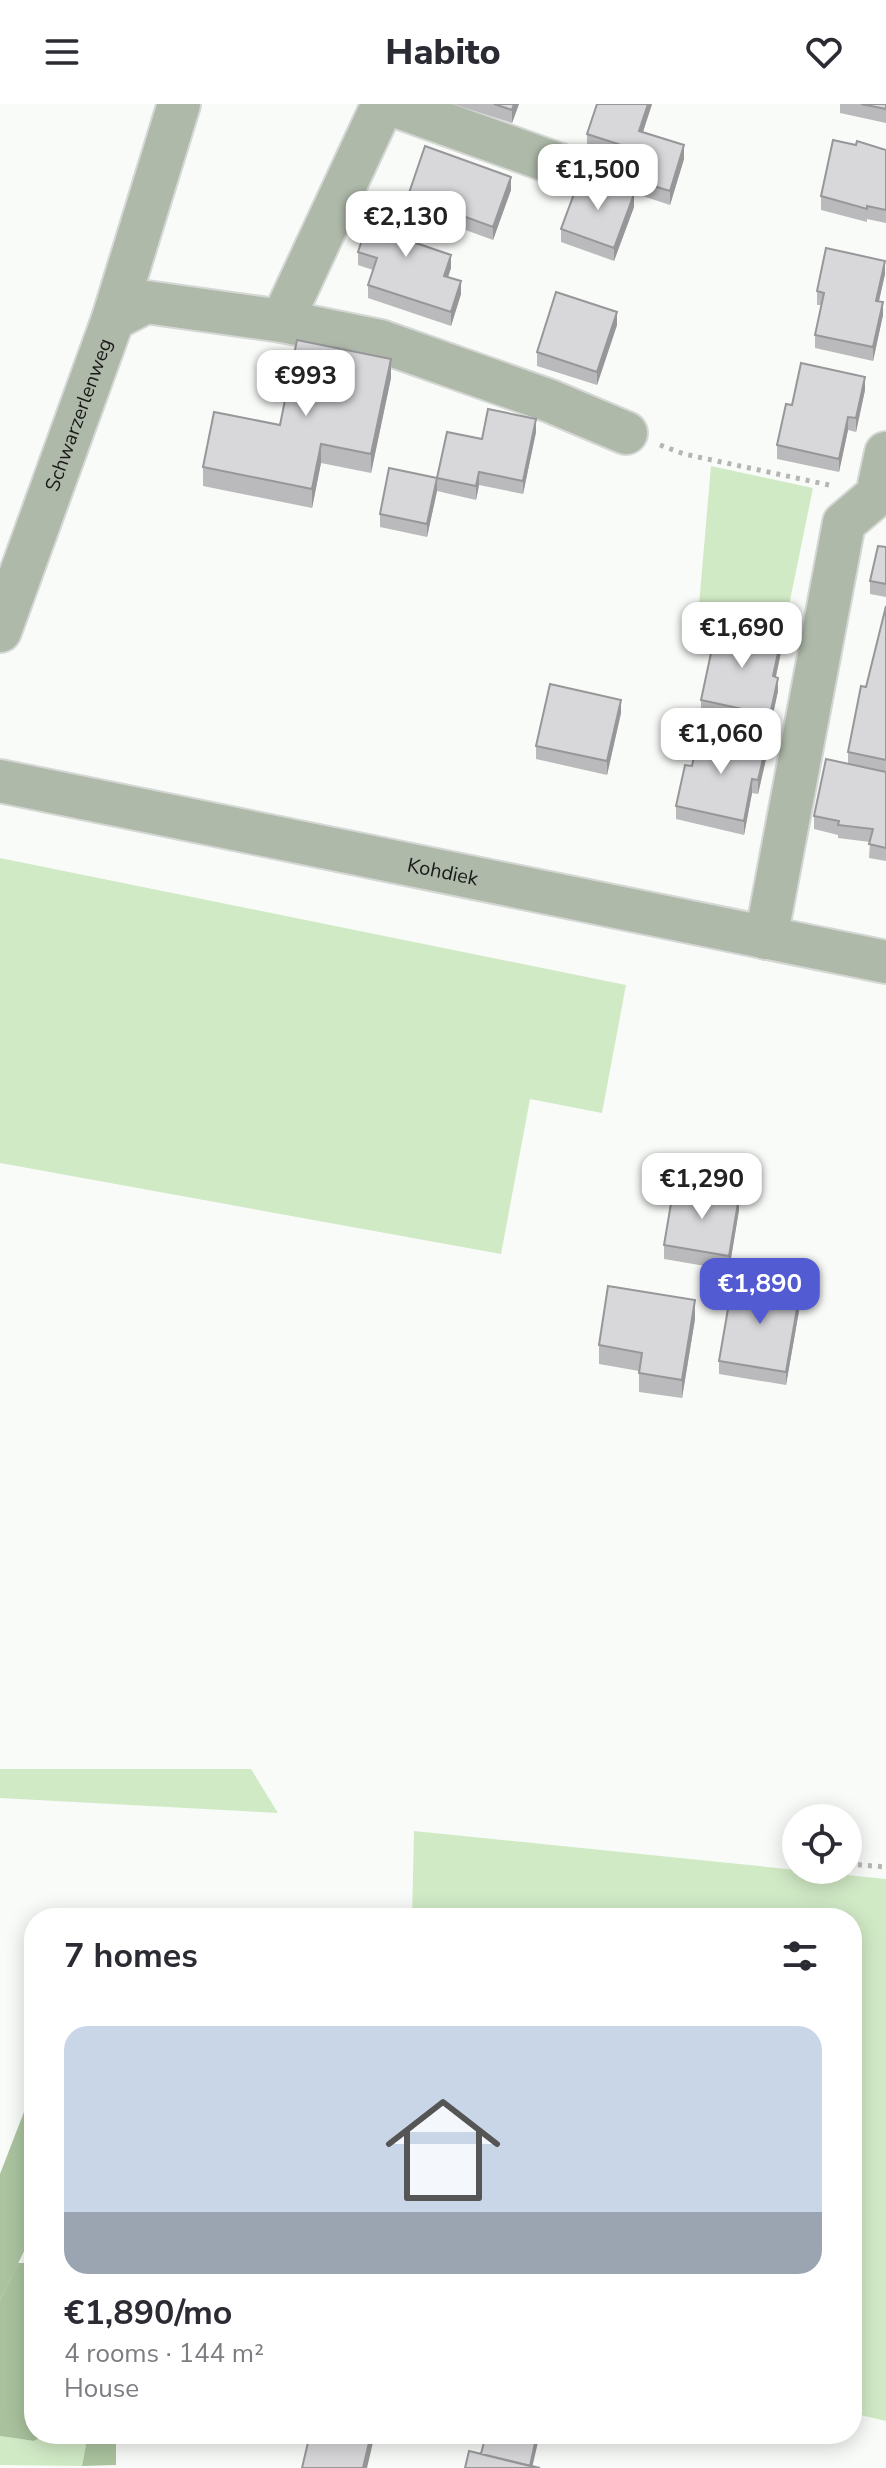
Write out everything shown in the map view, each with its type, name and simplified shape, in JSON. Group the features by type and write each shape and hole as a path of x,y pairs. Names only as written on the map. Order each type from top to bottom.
{"street":[{"path":"113,319 179,104"},
{"path":"282,321 383,104"},
{"path":"390,104 582,173"},
{"name":"Schwarzerlenweg","path":"0,631 113,319 146,302 282,321 380,341 550,401 626,433"},
{"path":"766,938 844,523 882,496 886,453"},
{"name":"Kohdiek","path":"0,781 886,962"}],"path":[{"path":"626,433 684,454 882,496"},
{"path":"862,1865 886,1867"}],"shaded area":[{"path":"711,466 813,488 785,625 699,605"},
{"path":"0,858 626,985 602,1113 530,1099 501,1254 0,1163"},
{"path":"0,1769 251,1769 278,1813 0,1798"},
{"path":"414,1831 782,1868 782,1884 862,1884 862,1877 886,1879 886,2421 862,2415 862,1908 412,1908"},
{"path":"24,2112 24,2251 0,2300 0,2174"},
{"path":"18,2263 24,2263 24,2440 0,2436 0,2300"},
{"path":"0,2436 24,2440 24,2444 86,2444 82,2466 0,2465"},
{"path":"86,2444 116,2444 116,2465 82,2466"}],"building":[{"path":"494,104 514,104 512,110"},
{"path":"597,104 648,104 639,131 684,145 670,191 624,177 633,149 587,134"},
{"path":"861,104 886,104 886,109"},
{"path":"833,140 856,145 857,141 886,150 886,210 867,206 867,209 821,196"},
{"path":"425,146 511,177 493,227 408,196"},
{"path":"581,175 634,194 614,248 561,229"},
{"path":"375,200 422,215 413,242 451,255 444,276 461,281 451,312 368,285 377,258 358,252"},
{"path":"826,248 885,261 876,301 883,302 873,347 815,335 824,293 817,291"},
{"path":"556,292 617,312 597,372 537,352"},
{"path":"297,340 391,359 371,454 321,444 312,489 203,467 214,412 280,425"},
{"path":"801,363 865,377 856,418 848,417 839,459 777,445 786,404 792,405"},
{"path":"488,409 536,419 523,481 479,472 476,486 437,478 447,432 482,439"},
{"path":"389,468 437,478 427,524 380,514"},
{"path":"878,546 886,547 886,584 870,581"},
{"path":"886,606 886,760 848,752 861,686 866,687"},
{"path":"717,625 781,639 773,676 778,678 770,715 701,700"},
{"path":"550,684 621,700 607,761 536,746"},
{"path":"699,731 766,746 758,780 752,779 744,821 676,806 685,765 692,766"},
{"path":"826,759 886,772 886,848 869,844 873,829 838,825 839,821 814,816"},
{"path":"674,1186 739,1197 729,1256 664,1245"},
{"path":"733,1280 800,1291 786,1372 719,1361"},
{"path":"608,1286 695,1300 682,1380 639,1373 642,1353 599,1345"},
{"path":"308,2444 369,2444 363,2468 302,2468"},
{"path":"484,2444 535,2444 530,2466 481,2454"},
{"path":"469,2451 540,2468 465,2468"}]}
